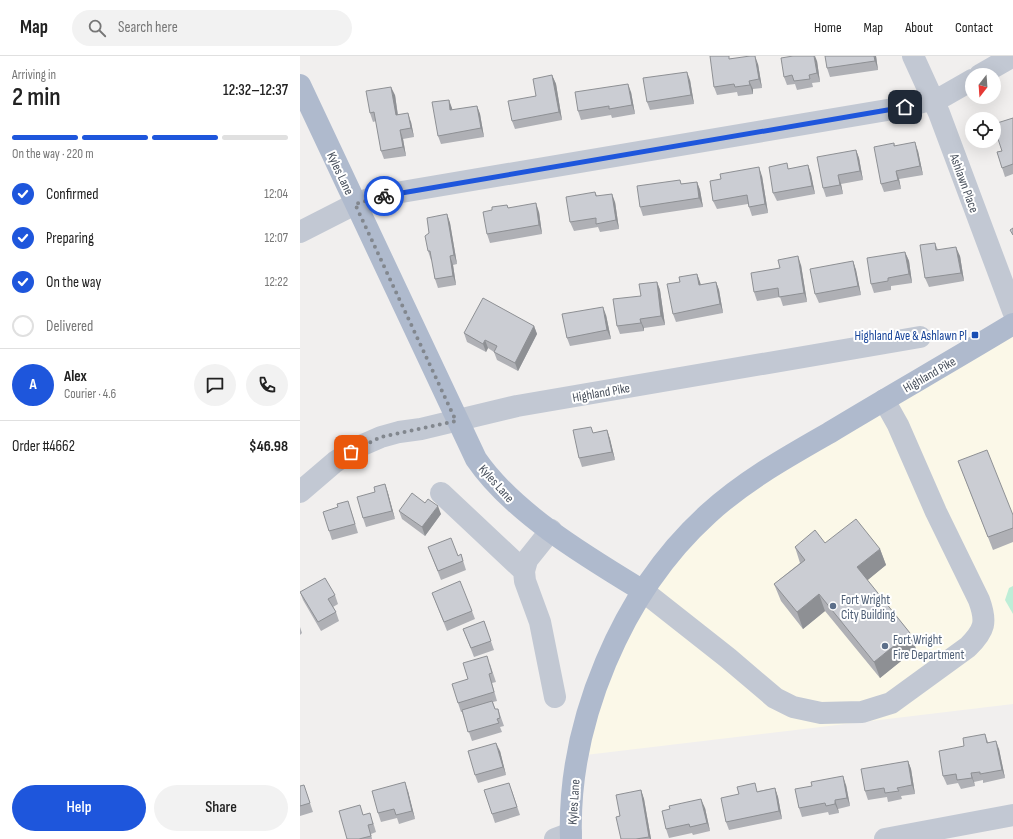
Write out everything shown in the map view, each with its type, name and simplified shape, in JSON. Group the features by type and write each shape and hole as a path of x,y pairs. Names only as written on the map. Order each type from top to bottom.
{"main road":[{"name":"Kyles Lane","path":"300,85 456,421 476,459 488,477 519,507 643,591 610,651 587,717 577,756 566,837"},
{"name":"Highland Pike","path":"643,591 690,533 708,514 738,490 775,464 928,376 1013,324"}],"street":[{"name":"Ashlawn Place","path":"914,56 933,100 1013,311"},
{"path":"992,68 1013,56"},
{"path":"300,232 355,204 378,196 905,107 944,96 965,84"},
{"name":"Highland Pike","path":"300,492 336,462 358,447 381,437 517,406 920,337"},
{"path":"643,591 722,653 775,698 793,707 821,713 862,712 891,703 968,647 979,636 984,623 984,614 979,600 936,512 898,424 884,400"},
{"path":"441,493 524,571"},
{"path":"551,530 527,560 524,571 525,581 541,629 555,697"},
{"path":"885,839 1013,815"}],"shaded area":[{"path":"1013,324 1013,704 577,756 610,651 708,514"}],"green space":[{"path":"1013,586 1013,614 1005,600 1009,588"}],"building":[{"path":"710,56 729,56 729,59 755,56 759,79 749,81 750,85 735,87 734,84 714,87"},
{"path":"793,56 814,56 817,73 809,75 810,79 794,81 792,75 784,77 781,58"},
{"path":"825,56 874,56 875,61 827,68"},
{"path":"687,72 691,95 647,102 643,78"},
{"path":"552,75 559,112 512,121 508,101 536,96 533,79"},
{"path":"628,84 632,105 609,109 609,106 578,111 575,92"},
{"path":"391,87 396,115 408,113 411,128 400,130 403,147 381,151 374,112 370,113 366,91"},
{"path":"449,100 450,110 477,106 481,128 438,136 432,102"},
{"path":"1013,118 1013,164 1002,168 997,152 1002,151 1001,122"},
{"path":"915,142 920,166 896,171 898,180 881,184 874,147 894,143 894,146"},
{"path":"856,150 860,171 838,175 840,185 823,188 817,157"},
{"path":"787,163 788,169 808,165 812,186 773,193 769,167"},
{"path":"759,167 765,204 749,207 747,195 713,201 710,181 721,179 720,174"},
{"path":"680,180 681,184 697,182 699,198 640,207 637,186"},
{"path":"595,192 596,196 612,194 616,220 596,224 596,218 570,222 566,197"},
{"path":"536,203 539,225 487,234 483,212 492,210 492,207 507,205 508,208"},
{"path":"447,214 454,255 450,256 453,276 435,279 430,251 428,251 425,236 429,233 427,218"},
{"path":"1013,228 1013,235 1010,230"},
{"path":"935,243 936,250 956,247 961,273 925,278 920,245"},
{"path":"905,252 909,274 888,278 888,281 871,284 867,258"},
{"path":"798,256 804,293 779,297 778,288 754,292 751,273 780,268 778,260"},
{"path":"853,261 858,286 815,294 810,269"},
{"path":"697,274 699,285 716,282 720,304 673,314 667,284 680,282 679,277"},
{"path":"657,282 661,316 640,319 641,323 617,326 613,299 641,296 639,284"},
{"path":"483,298 534,326 515,363 494,352 497,346 485,340 483,344 464,333"},
{"path":"603,307 607,330 567,338 562,314"},
{"path":"591,427 593,433 607,430 612,452 579,458 573,430"},
{"path":"987,450 1013,515 1013,528 988,537 958,461"},
{"path":"385,484 392,511 363,518 357,497 375,492 374,487"},
{"path":"412,493 425,503 428,499 438,506 422,527 399,511"},
{"path":"348,501 355,524 329,531 323,512 338,507 337,504"},
{"name":"Fort Wright City Building","path":"856,519 880,549 857,567 910,633 874,662 819,594 797,612 774,584 805,560 795,547 815,530 825,543"},
{"path":"451,538 458,556 461,554 463,561 438,571 428,547"},
{"path":"325,578 335,595 328,599 336,612 318,622 300,592"},
{"path":"460,581 472,611 444,622 432,593"},
{"path":"484,621 491,641 471,648 463,629"},
{"path":"487,656 492,673 489,674 494,692 458,703 452,684 468,679 463,663"},
{"path":"492,701 495,709 498,709 500,718 497,719 499,723 468,732 462,710"},
{"path":"985,734 987,743 996,741 1002,770 980,774 980,772 971,773 972,778 957,780 956,774 943,776 939,751 964,746 963,738"},
{"path":"496,743 503,767 475,775 468,751"},
{"path":"908,761 912,785 897,788 899,791 885,793 884,788 865,791 861,769"},
{"path":"843,776 847,798 835,800 835,804 826,806 825,803 799,808 795,789 812,786 811,782"},
{"path":"405,782 412,811 396,815 394,809 378,813 372,791"},
{"path":"509,783 517,807 492,814 484,790"},
{"path":"755,783 757,792 775,788 779,811 726,822 721,798 739,794 737,787"},
{"path":"304,785 310,803 300,806 300,786"},
{"path":"641,790 649,837 621,839 616,817 620,816 616,795"},
{"path":"701,799 707,823 690,827 689,824 666,829 662,811 670,809 669,806"},
{"path":"360,805 363,815 370,813 373,824 368,825 371,836 359,839 347,839 339,811"}],"way so far":[{"path":"351,452 358,447 381,437 456,421 355,204 378,196 384,196"}],"place":[{"name":"Highland Ave & Ashlawn Pl","path":"975,335"},
{"name":"Fort Wright City Building","path":"833,606"},
{"name":"Fort Wright Fire Department","path":"885,646"}],"route":[{"path":"384,196 905,107"}]}
